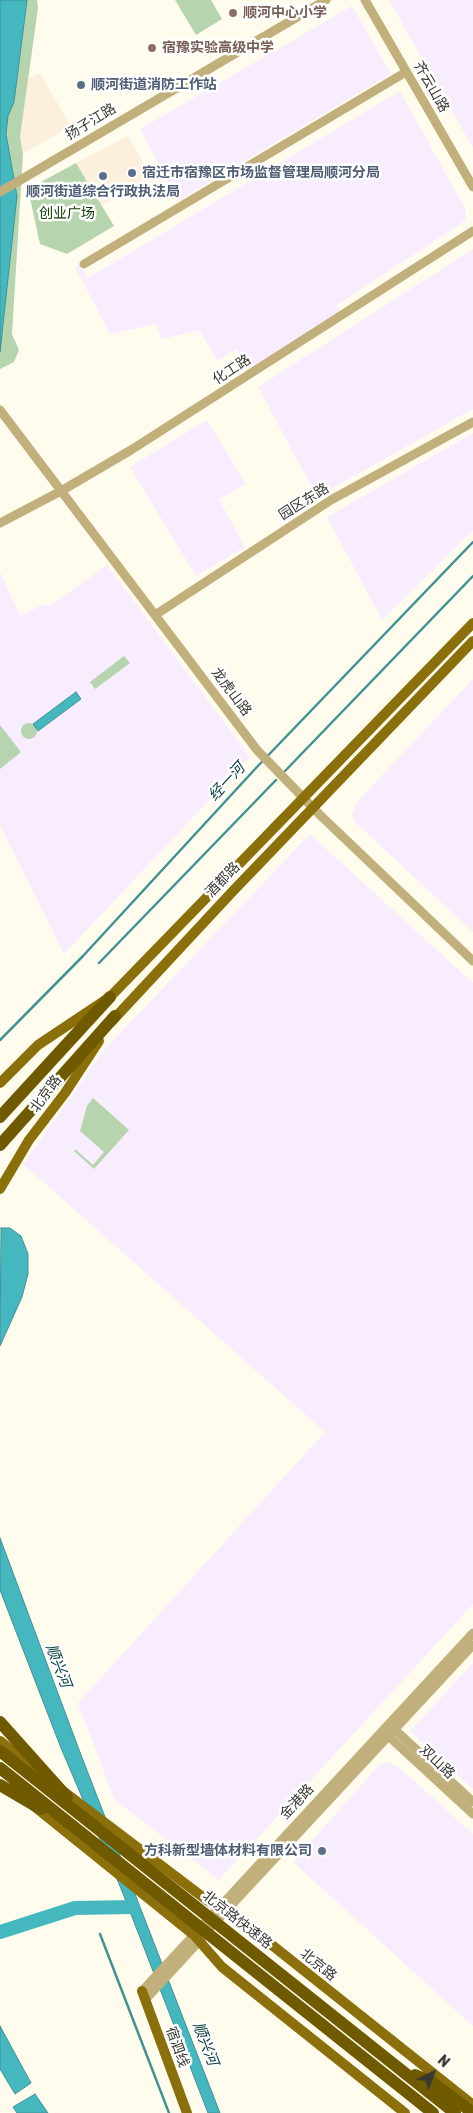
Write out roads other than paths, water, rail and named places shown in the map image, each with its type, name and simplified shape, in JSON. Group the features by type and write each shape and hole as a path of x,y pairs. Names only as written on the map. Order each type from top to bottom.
{"highway":[{"name":"酒都路","path":"1,1117 110,997"},
{"name":"酒都路","path":"2,1143 115,1016"},
{"path":"0,1722 67,1797 126,1851"},
{"name":"北京路快速路","path":"0,1751 455,2113"},
{"name":"北京路快速路","path":"0,1768 433,2113"},
{"path":"0,1785 79,1831"},
{"path":"398,2067 432,2082 473,2113"},
{"path":"396,2084 425,2113"}],"main road":[{"name":"酒都路","path":"110,997 473,623"},
{"name":"酒都路","path":"115,1016 473,641"},
{"path":"0,1083 38,1045 110,997"},
{"name":"北京路","path":"0,1189 29,1140 65,1093 115,1016"},
{"name":"北京路","path":"0,1741 222,1910 248,1926 473,2105"},
{"path":"0,1780 196,1938 222,1967 405,2113"},
{"name":"宿泗线","path":"143,1996 187,2113"}],"street":[{"name":"扬子江路","path":"0,192 326,0"},
{"name":"齐云山路","path":"365,0 473,187"},
{"path":"84,264 406,72"},
{"name":"化工路","path":"0,523 61,491 192,412 473,231"},
{"name":"龙虎山路","path":"0,410 257,750 276,772 473,961"},
{"name":"园区东路","path":"155,615 331,500 473,422"},
{"name":"金港路","path":"143,1996 388,1730 473,1633"},
{"name":"金港路","path":"388,1730 473,1645"},
{"name":"双山路","path":"388,1730 473,1802"},
{"name":"双山路","path":"388,1730 473,1814"}],"water":[{"path":"0,0 27,0 14,102 8,116 6,134 17,196 0,352"},
{"path":"76,692 81,699 38,731 33,724"},
{"path":"1,1228 10,1228 21,1236 28,1254 28,1274 22,1297 0,1346"},
{"path":"0,1538 81,1755 220,2113 208,2113 122,1891 61,1748 0,1590"},
{"path":"0,2026 31,2083 15,2094 0,2069"},
{"path":"35,2094 48,2113 17,2113 13,2107"}],"waterway":[{"name":"经一河","path":"0,1040 83,956 256,768 473,542"},
{"name":"经一河","path":"285,771 473,576"},
{"name":"经一河","path":"99,963 276,780"},
{"path":"0,1932 75,1908 133,1907"},
{"path":"100,1934 169,2113"}],"place":[{"name":"顺河中心小学","path":"233,13"},
{"name":"宿豫实验高级中学","path":"152,48"},
{"name":"顺河街道消防工作站","path":"81,85"},
{"name":"宿迁市宿豫区市场监督管理局顺河分局","path":"132,173"},
{"name":"顺河街道综合行政执法局","path":"103,176"},
{"name":"方科新型墙体材料有限公司","path":"322,1851"}],"park label":[{"name":"创业广场","path":"67,214"}],"water label":[{"name":"顺兴河","path":"58,1666"},
{"name":"顺兴河","path":"205,2044"}]}
